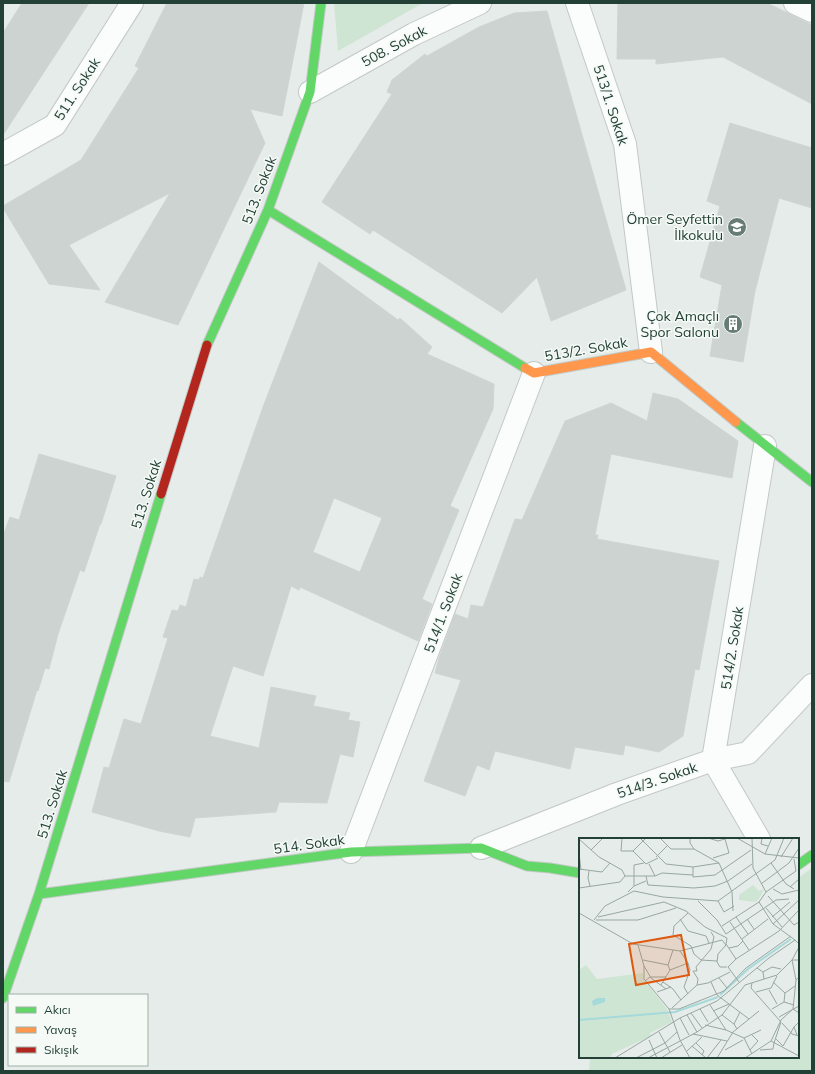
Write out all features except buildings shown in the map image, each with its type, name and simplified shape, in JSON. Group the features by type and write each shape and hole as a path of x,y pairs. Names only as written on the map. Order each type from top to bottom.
{"street":[{"name":"511. Sokak","path":"3,154 55,124 132,3"},
{"name":"513. Sokak","path":"3,998 39,894 204,352 268,210 310,92 321,3"},
{"name":"508. Sokak","path":"310,92 414,34 480,3"},
{"name":"513/1. Sokak","path":"577,3 625,144 651,352"},
{"path":"795,3 812,11"},
{"name":"513/2. Sokak","path":"268,210 534,373 651,352"},
{"path":"651,352 765,446 812,482"},
{"name":"514/1. Sokak","path":"351,852 534,373"},
{"name":"514/2. Sokak","path":"713,760 765,446"},
{"name":"514/3. Sokak","path":"481,848 617,794 713,760 748,753 812,685"},
{"path":"713,760 758,838"},
{"name":"514. Sokak","path":"39,894 351,852 481,848 527,866 579,873"},
{"path":"799,864 812,855"}],"green space":[{"path":"334,3 423,3 338,51"},
{"path":"812,868 812,1071 589,1071 590,1058 799,1058 799,877"}],"traffic: fast":[{"path":"207,345 268,210 310,92 321,3"},
{"path":"268,210 525,368"},
{"path":"736,422 812,482"},
{"path":"3,998 39,894 161,494"},
{"path":"39,894 351,852 481,848 527,866 579,873"},
{"path":"799,864 812,855"}],"traffic: slow":[{"path":"525,368 534,373 651,352 736,422"}],"traffic: jam":[{"path":"161,494 207,345"}],"place":[{"name":"Ömer Seyfettin İlkokulu","path":"737,227"},
{"name":"Çok Amaçlı Spor Salonu","path":"733,324"}]}
